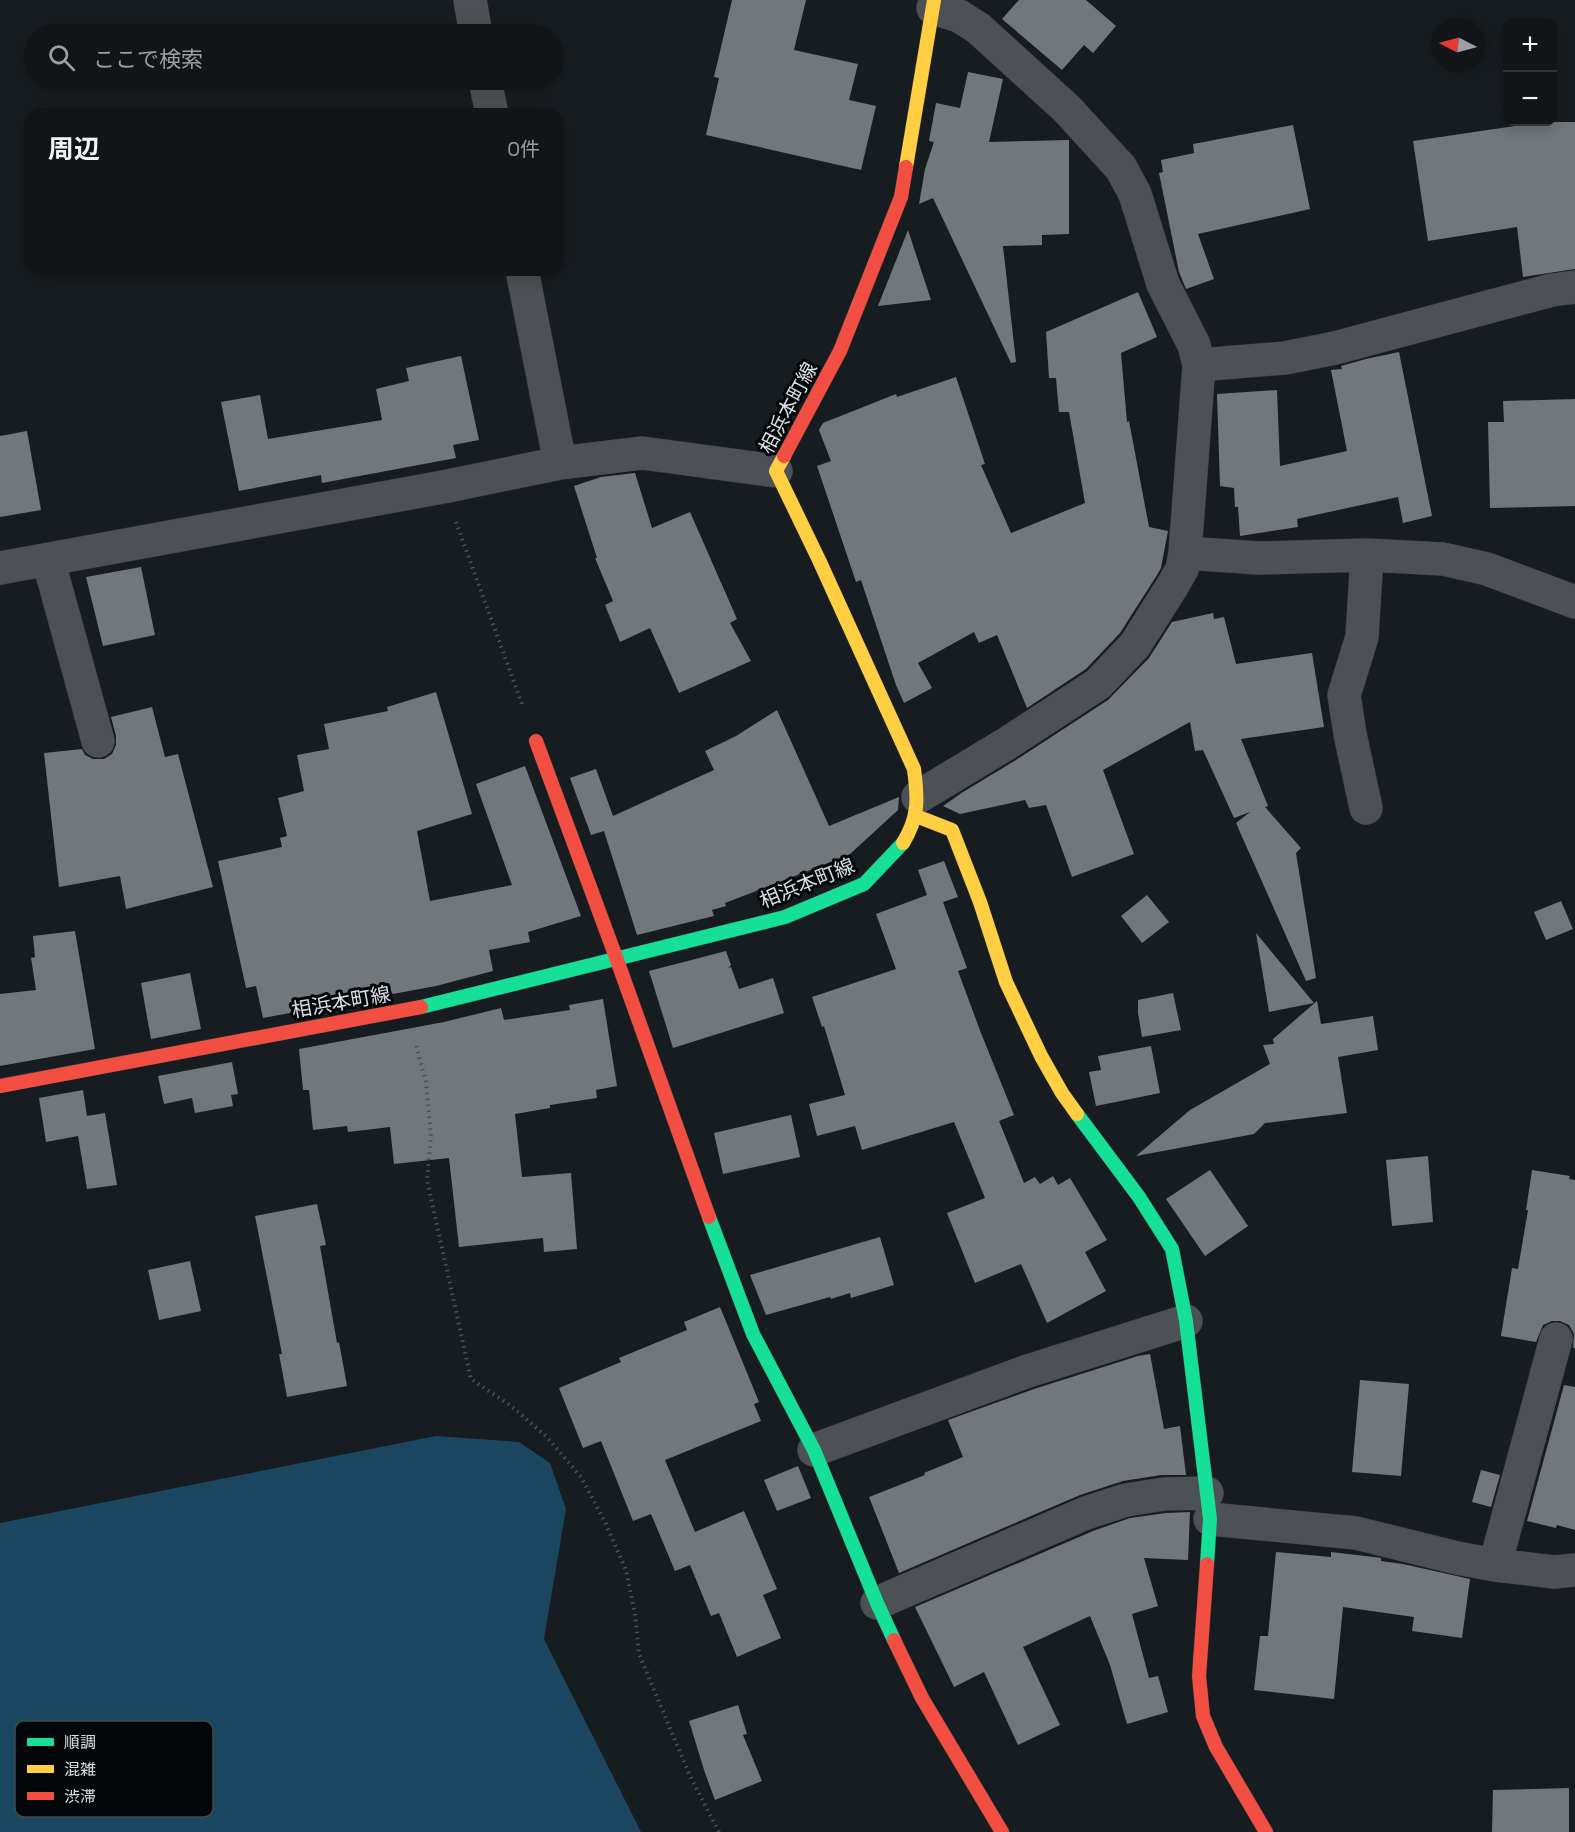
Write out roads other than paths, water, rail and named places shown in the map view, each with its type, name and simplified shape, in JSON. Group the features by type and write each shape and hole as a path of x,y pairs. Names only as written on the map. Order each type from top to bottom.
{"street":[{"path":"470,0 474,24"},
{"path":"933,4 978,28 1067,109 1121,168 1135,194 1163,284 1194,345 1199,365 1182,569 1135,645 1098,684 917,806 952,830 980,902 1005,982 1041,1056 1062,1093 1139,1197 1172,1250 1186,1321 1208,1506 1199,1676 1203,1716 1216,1747 1266,1832"},
{"name":"相浜本町線","path":"0,1086 440,1004 785,917 864,884 904,842 917,806 914,769 776,471 840,351 901,197 933,4"},
{"path":"487,90 491,108"},
{"path":"523,276 560,463"},
{"path":"1199,365 1285,358 1335,348 1552,290 1575,287"},
{"path":"0,568 443,488 560,463 642,453 776,471"},
{"path":"1185,553 1259,558 1367,555 1443,559 1487,569 1575,602"},
{"path":"1366,808 1344,695 1362,637 1367,555"},
{"path":"48,559 98,741"},
{"path":"536,741 753,1334 814,1450 877,1603 922,1698 1002,1832"},
{"path":"814,1450 1028,1371 1186,1321"},
{"path":"1496,1565 1556,1339"},
{"path":"877,1603 1086,1513 1126,1500 1164,1494 1208,1506 1356,1533 1457,1558 1554,1572 1575,1570"}]}
